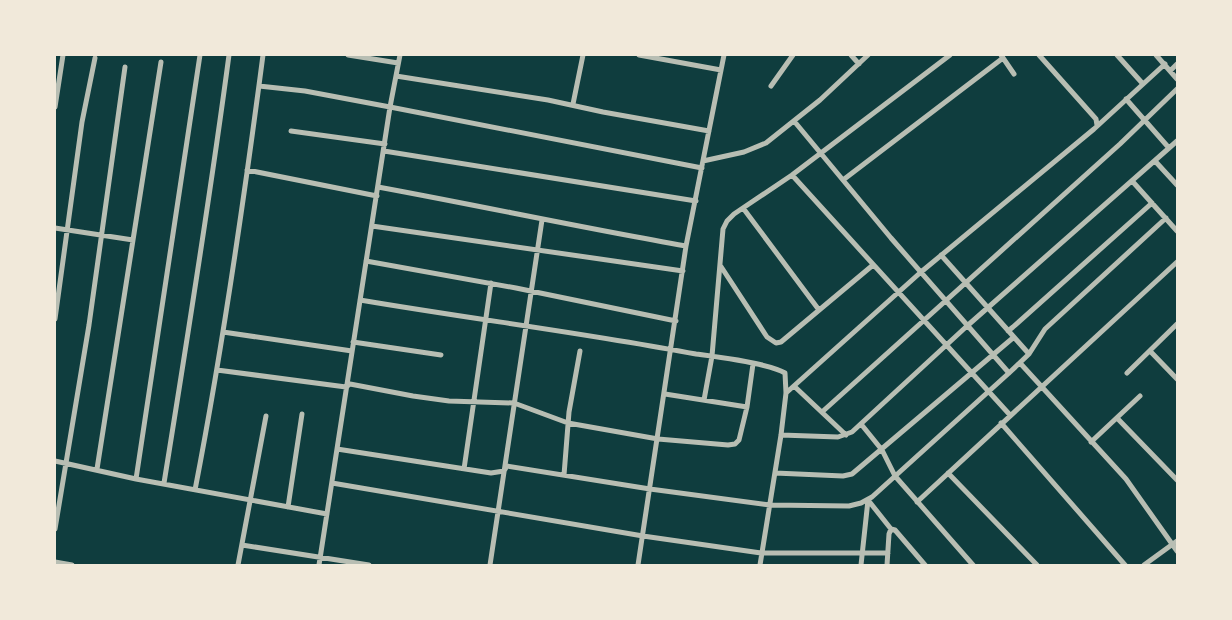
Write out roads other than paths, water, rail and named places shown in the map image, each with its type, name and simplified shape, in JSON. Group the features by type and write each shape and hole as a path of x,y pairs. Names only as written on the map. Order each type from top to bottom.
{"street":[{"path":"55,107 57,81 63,55"},
{"path":"136,479 200,55"},
{"path":"164,484 217,151 229,55"},
{"path":"195,490 223,332 263,55"},
{"path":"348,55 398,63"},
{"path":"319,565 390,107 400,55"},
{"path":"573,104 583,55"},
{"path":"639,55 721,70"},
{"path":"638,565 686,246 724,55"},
{"path":"771,86 793,55"},
{"path":"851,55 859,64"},
{"path":"703,161 756,148 766,143 820,100 868,55"},
{"path":"704,400 712,356 723,229 730,218 792,176 950,55"},
{"path":"1038,55 1096,119 1097,125"},
{"path":"1117,55 1143,84"},
{"path":"1156,55 1177,79"},
{"path":"843,180 1002,56 1014,74"},
{"path":"55,319 82,122 95,58"},
{"path":"97,470 161,62"},
{"path":"786,393 898,292 1097,125 1164,64"},
{"path":"1170,71 1177,64"},
{"path":"55,529 89,325 126,67"},
{"path":"396,76 573,104 603,112 709,132"},
{"path":"259,86 305,91 702,168"},
{"path":"822,412 1177,89"},
{"path":"1126,99 1169,148"},
{"path":"794,122 1009,373"},
{"path":"291,130 385,144"},
{"path":"781,435 827,438 838,437 852,432 946,345 1133,182 1177,141"},
{"path":"384,151 696,200"},
{"path":"1155,161 1177,185"},
{"path":"247,170 377,196"},
{"path":"792,176 1010,415"},
{"path":"1133,182 1177,231"},
{"path":"378,187 502,210 542,220 686,246"},
{"path":"1008,330 1152,203"},
{"path":"743,208 819,310"},
{"path":"337,449 491,473 504,471 507,466 650,489 770,505 849,506 872,497 1009,373 1028,354 1045,329 1166,218"},
{"path":"490,565 542,220"},
{"path":"372,226 683,271"},
{"path":"55,228 133,240"},
{"path":"940,256 1028,354"},
{"path":"366,261 491,283 676,321"},
{"path":"917,502 1177,262"},
{"path":"720,265 767,337 776,343 781,342 873,265"},
{"path":"464,469 491,283"},
{"path":"360,300 712,356 779,370 785,373 786,393 781,435 760,565"},
{"path":"1127,373 1177,324"},
{"path":"223,332 352,350"},
{"path":"775,474 843,476 852,474 1014,337"},
{"path":"353,342 441,355"},
{"path":"564,475 568,423 580,350"},
{"path":"1150,351 1177,379"},
{"path":"1020,363 1126,479 1175,543 1177,550"},
{"path":"217,370 346,387 350,384 413,396 474,403 514,403 568,423 658,439 728,445 734,444 739,440 747,407 753,364"},
{"path":"794,386 846,435"},
{"path":"665,394 747,407"},
{"path":"1091,442 1140,396"},
{"path":"288,507 302,414"},
{"path":"238,565 266,416"},
{"path":"1117,418 1177,480"},
{"path":"1001,423 1125,565"},
{"path":"861,424 882,450 895,476 973,565"},
{"path":"55,461 136,479 327,514"},
{"path":"948,473 1037,565"},
{"path":"332,483 643,536 761,553 888,553"},
{"path":"868,500 891,529 926,565"},
{"path":"862,565 868,500"},
{"path":"887,565 891,529"},
{"path":"1144,565 1175,543"},
{"path":"242,545 369,565"},
{"path":"55,562 72,565"}]}
